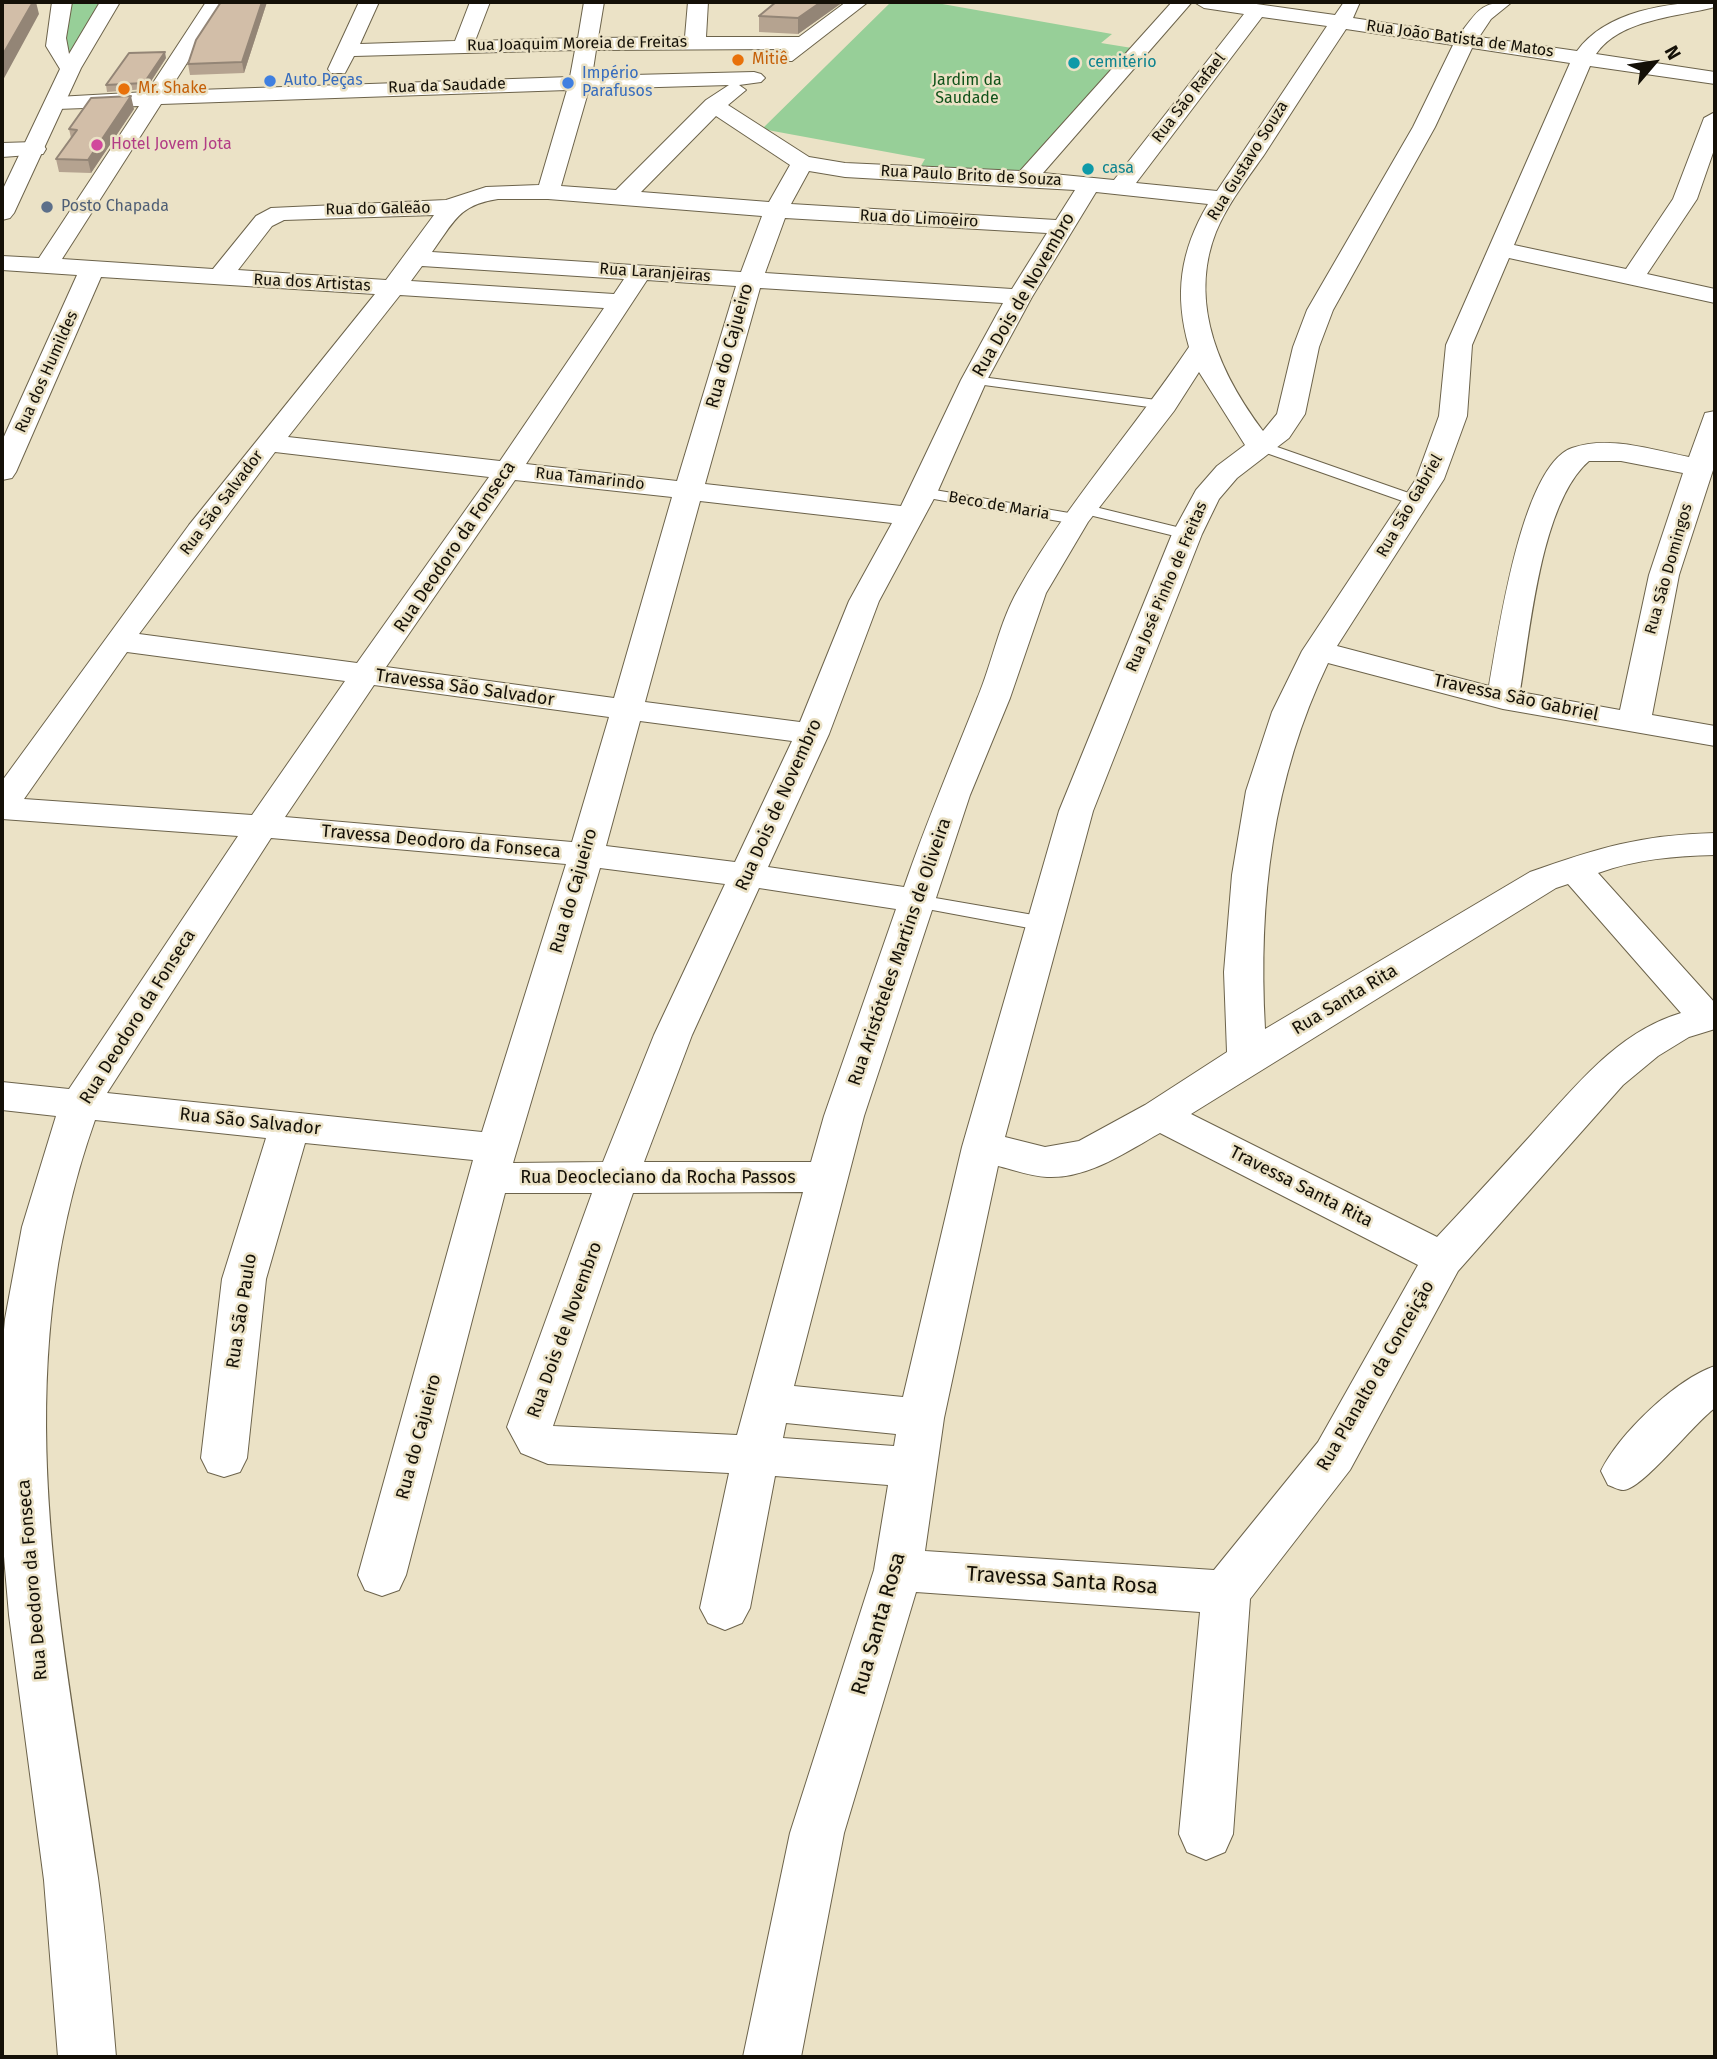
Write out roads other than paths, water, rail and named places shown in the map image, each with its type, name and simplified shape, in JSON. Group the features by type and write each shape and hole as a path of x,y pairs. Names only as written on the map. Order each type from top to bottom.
{"street":[{"path":"62,2 54,45 61,60 71,68"},
{"path":"2,213 57,103 71,68 110,2"},
{"path":"46,266 216,2"},
{"path":"327,90 369,2"},
{"path":"463,46 480,2"},
{"path":"548,192 580,82 594,2"},
{"path":"695,42 698,2"},
{"path":"623,197 714,105 806,43 858,2"},
{"path":"1026,178 1182,2"},
{"name":"Rua João Batista de Matos","path":"1203,2 1715,78"},
{"name":"Rua Gustavo Souza","path":"1260,446 1222,392 1201,349 1193,303 1194,268 1203,232 1338,21 1354,2"},
{"name":"Rua José Pinho de Freitas","path":"982,1147 1076,811 1187,534 1206,496 1227,472 1279,432 1291,414 1306,347 1320,310 1424,127 1466,40 1485,15 1502,2"},
{"name":"Rua São Gabriel","path":"1247,1058 1242,972 1250,876 1263,791 1288,712 1318,651 1417,501 1443,451 1453,416 1459,345 1584,57 1596,39 1621,24 1713,2"},
{"name":"Rua São Rafael","path":"1105,185 1257,10"},
{"name":"Rua Joaquim Moreia de Freitas","path":"348,50 695,42 806,43"},
{"name":"Rua da Saudade","path":"57,103 327,90 754,78"},
{"path":"714,105 802,163"},
{"path":"1632,278 1685,198 1715,118"},
{"path":"2,150 35,149"},
{"name":"Rua Paulo Brito de Souza","path":"802,163 845,170 1026,178 1223,199"},
{"name":"Rua do Cajueiro","path":"382,1575 493,1163 586,855 749,279 776,210 802,163"},
{"name":"Rua Dois de Novembro","path":"757,1455 548,1445 537,1440 530,1427 673,1035 812,734 864,601 917,505 974,380 1018,298 1061,227 1105,185"},
{"path":"451,208 462,201 489,194 548,192 776,210"},
{"name":"Rua do Galeão","path":"219,278 264,220 279,213 304,210 451,208"},
{"name":"Rua São Salvador","path":"2,806 118,641 268,443 395,288 451,208"},
{"name":"Rua do Limoeiro","path":"776,210 1061,227"},
{"path":"1501,249 1715,296"},
{"name":"Rua Laranjeiras","path":"418,258 631,287 749,279 1018,298"},
{"name":"Rua dos Artistas","path":"2,263 92,271 395,288 631,287"},
{"name":"Rua dos Humildes","path":"2,472 92,271"},
{"name":"Rua Deodoro da Fonseca","path":"86,2057 70,1874 33,1612 21,1422 24,1348 33,1278 47,1212 80,1104 260,826 368,674 631,287"},
{"name":"Rua Aristóteles Martins de Oliveira","path":"725,1608 767,1402 844,1116 953,795 993,698 1031,593 1079,514 1164,405 1201,349"},
{"name":"Rua São Domingos","path":"1634,722 1664,575 1715,419"},
{"name":"Rua Tamarindo","path":"268,443 690,490 917,505"},
{"path":"1503,699 1538,519 1560,470 1571,459 1592,452 1700,467"},
{"name":"Travessa São Salvador","path":"118,641 812,734"},
{"name":"Travessa São Gabriel","path":"1318,651 1503,699 1715,736"},
{"name":"Travessa Deodoro da Fonseca","path":"2,806 586,855 747,874 918,901"},
{"name":"Rua Santa Rita","path":"982,1147 1045,1162 1064,1161 1093,1152 1159,1115 1247,1058 1543,880 1573,867 1619,853 1670,845 1715,844"},
{"path":"1573,867 1710,1016"},
{"name":"Rua Planalto da Conceição","path":"1226,1592 1334,1456 1443,1259 1609,1075 1644,1046 1675,1028 1710,1016"},
{"name":"Rua São Salvador","path":"2,1096 290,1126 493,1163"},
{"name":"Travessa Santa Rita","path":"1159,1115 1443,1259"},
{"name":"Rua São Paulo","path":"223,1458 244,1279 290,1126"},
{"name":"Rua Santa Rosa","path":"772,2057 817,1833 898,1570 921,1418 982,1147"},
{"name":"Rua Deocleciano da Rocha Passos","path":"493,1163 619,1178 827,1177"},
{"path":"1624,1471 1682,1407 1715,1384"},
{"path":"767,1402 921,1418"},
{"path":"757,1455 912,1467"},
{"name":"Travessa Santa Rosa","path":"898,1570 1226,1592"},
{"path":"1206,1834 1226,1592"}],"lane":[{"path":"974,380 1164,405"},
{"path":"1260,446 1417,501"},
{"name":"Beco de Maria","path":"917,505 1079,514 1187,534"},
{"name":"Travessa Deodoro da Fonseca","path":"918,901 1045,925"}],"place":[{"name":"Mitiê","path":"738,60"},
{"name":"cemitério","path":"1074,63"},
{"name":"Auto Peças","path":"270,81"},
{"name":"Império Parafusos","path":"568,83"},
{"name":"Mr. Shake","path":"124,89"},
{"name":"Hotel Jovem Jota","path":"97,145"},
{"name":"casa","path":"1088,169"},
{"name":"Posto Chapada","path":"47,207"}],"park label":[{"name":"Jardim da Saudade","path":"967,90"}]}
